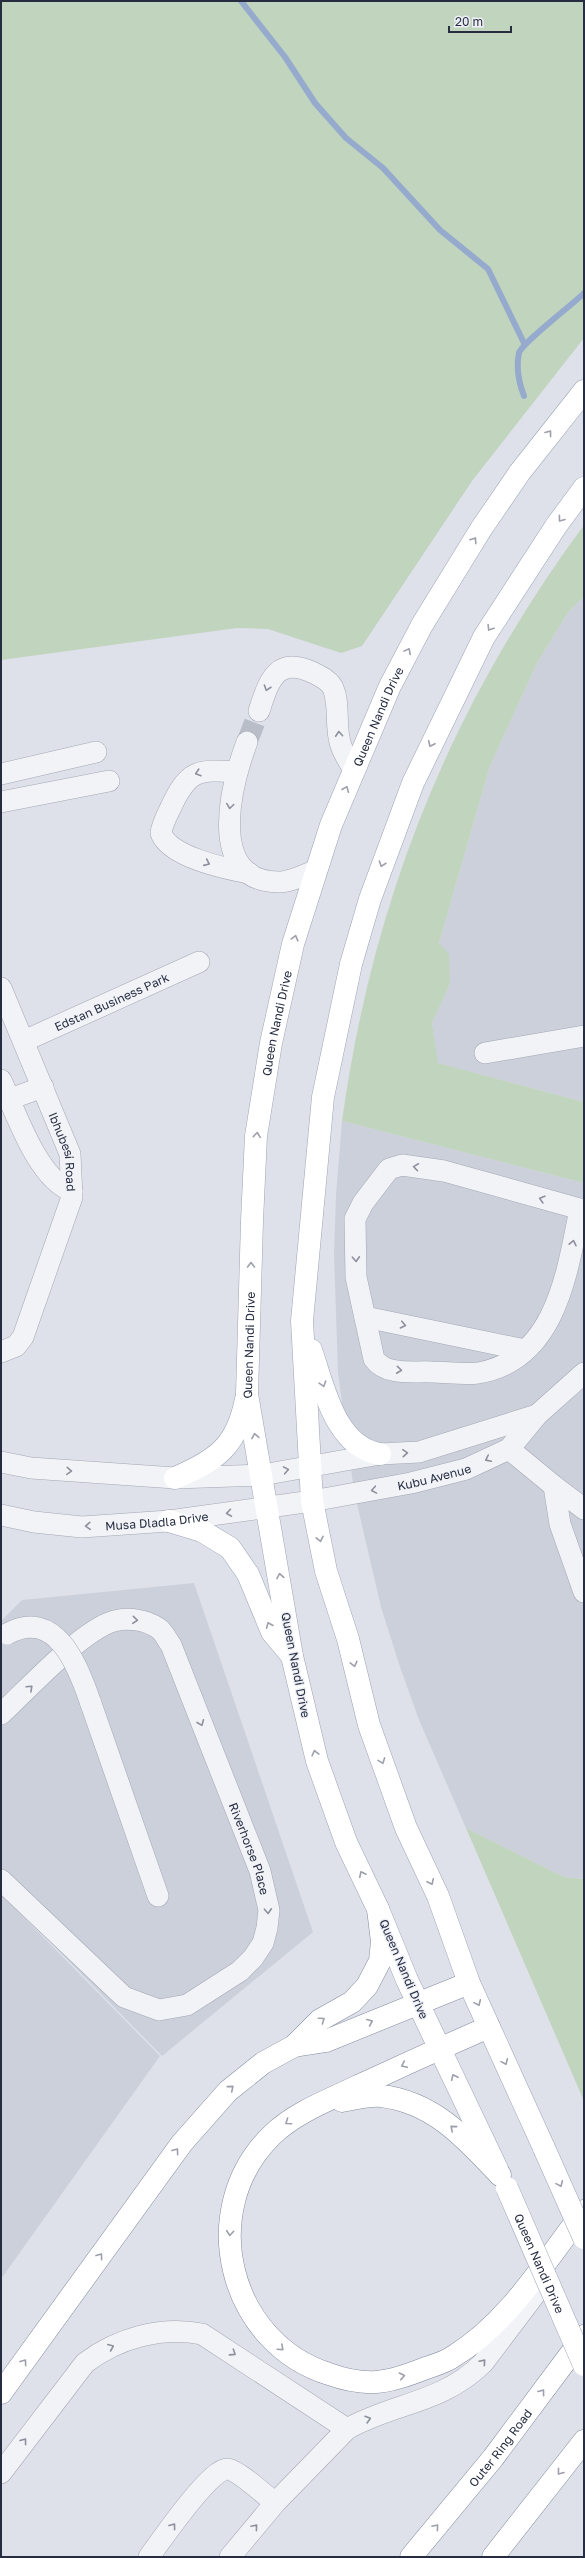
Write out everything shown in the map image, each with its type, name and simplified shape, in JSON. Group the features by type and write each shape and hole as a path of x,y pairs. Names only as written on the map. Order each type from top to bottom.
{"main road":[{"name":"Queen Nandi Drive","path":"584,391 520,472 448,580 406,655 354,769 331,825 304,906 284,984 271,1043 256,1136 247,1394 268,1507 292,1656 317,1760 346,1842 378,1909 417,2002 503,2182 584,2365"},
{"path":"584,488 556,526 484,637 413,783 370,899 351,964 323,1097 302,1321 312,1501 326,1571 348,1639 368,1725 406,1828 438,1896 469,1983 584,2238"},
{"path":"302,1321 334,1415 361,1449 380,1454"},
{"path":"175,1478 205,1465 225,1448 242,1419 247,1394"},
{"path":"169,1521 202,1531 230,1548 248,1574 272,1632 292,1656"},
{"path":"1,2393 182,2143 228,2091 263,2063 294,2046 320,2020 352,2002 376,1973 382,1942 378,1909"},
{"path":"294,2046 326,2041 417,2002 469,1983"},
{"path":"489,2027 439,2048 322,2103 288,2121 270,2136 251,2160 238,2186 232,2212 229,2239 236,2275 243,2298 258,2325 282,2350 307,2367 340,2378 376,2382 414,2373 453,2357 483,2335 509,2309 584,2212"},
{"path":"322,2103 380,2096 408,2102 432,2112 452,2126 503,2182"},
{"name":"Outer Ring Road","path":"411,2557 492,2458 584,2336"},
{"path":"493,2557 584,2441"}],"street":[{"path":"259,711 271,678 286,667 294,666 308,670 327,680 335,696 340,742 354,769"},
{"path":"247,742 237,772 229,813 230,841 238,859 249,873"},
{"path":"1,774 96,752"},
{"path":"237,772 204,771 189,776 179,790 161,833 166,841 179,850 214,866 249,873 262,879 278,882 316,870"},
{"path":"1,802 109,781"},
{"name":"Edstan Business Park","path":"24,1041 199,962"},
{"name":"Ibhubesi Road","path":"1,1352 16,1346 23,1337 65,1221 72,1191 70,1154 24,1041 3,1001"},
{"path":"485,1053 584,1036"},
{"path":"1,1080 22,1128 45,1168 55,1180 72,1191"},
{"path":"10,1099 43,1087"},
{"path":"402,1166 444,1171 582,1210 558,1301 541,1332 525,1350 507,1364 476,1373 396,1371 380,1365 374,1359 356,1277 355,1219 364,1203 389,1169 402,1166"},
{"path":"365,1317 525,1350"},
{"name":"Kubu Avenue","path":"312,1501 411,1483 466,1469 509,1449 537,1415 584,1373"},
{"name":"Kubu Avenue","path":"311,1466 380,1454 419,1452 537,1415"},
{"path":"509,1449 584,1509"},
{"path":"1,1462 31,1468 175,1478 262,1475 311,1466"},
{"path":"554,1486 560,1524 584,1592"},
{"name":"Musa Dladla Drive","path":"1,1515 34,1522 82,1527 169,1521 312,1501"},
{"name":"Riverhorse Place","path":"1,1714 90,1632 114,1621 132,1619 146,1621 160,1629 171,1645 260,1871 269,1910 267,1928 263,1943 240,1971 187,2006 159,2010 124,1997 1,1880"},
{"path":"4,1636 14,1630 37,1628 52,1634 62,1643 76,1662 158,1896"},
{"path":"230,2557 275,2503 347,2429 360,2422 430,2398 471,2374 483,2363 584,2230"},
{"path":"1,2473 85,2363 100,2351 151,2333 190,2332 202,2334 347,2429"},
{"path":"149,2557 203,2486 219,2470 226,2468 235,2472 275,2503"}],"shaded area":[{"path":"584,597 584,1102 437,1063 432,1023 450,984 439,943 490,766 537,663 569,611"},
{"path":"342,1121 584,1183 584,1879 564,1877 466,1828 419,1720 399,1664 381,1607 354,1491 338,1373 334,1254 336,1195"},
{"path":"194,1583 313,1932 162,2056 1,1892 1,1621 22,1600"},
{"path":"1,1894 160,2056 1,2279"}],"green space":[{"path":"1,1 584,1 584,338 472,481 362,646 341,653 268,629 237,628 1,660"},
{"path":"584,525 584,597 569,611 537,663 490,766 439,943 449,954 450,984 432,1023 438,1063 584,1102 584,1183 342,1121 356,1039 374,959 397,882 424,808 457,735 494,664 536,594"},
{"path":"466,1828 564,1877 584,1879 584,2101"}],"waterway":[{"path":"241,1 285,57 315,103 346,138 383,168 440,230 488,269 524,343"},
{"path":"524,396 518,375 519,353 529,341 584,293"}],"tunnel":[{"path":"247,742 259,711"}]}
